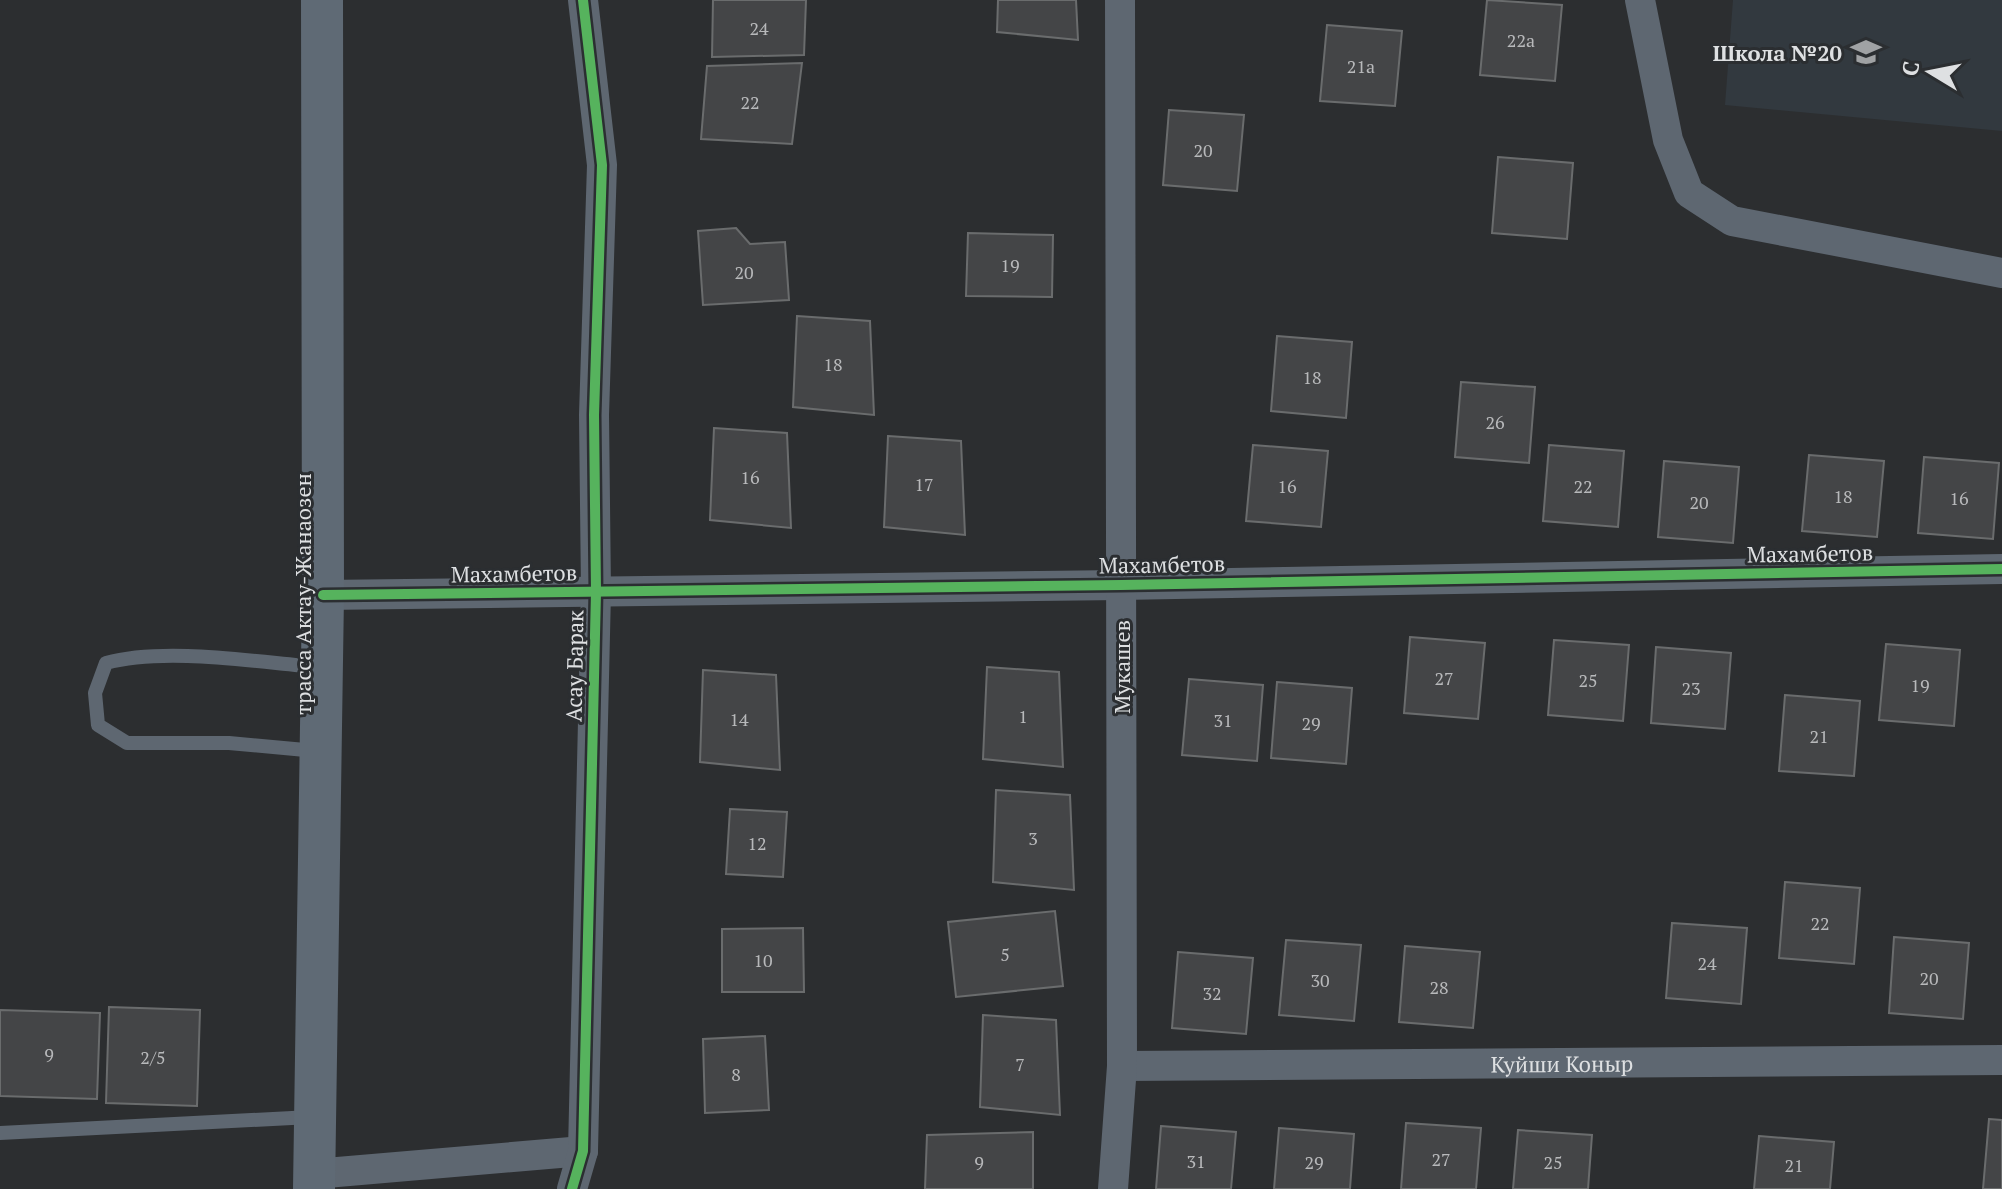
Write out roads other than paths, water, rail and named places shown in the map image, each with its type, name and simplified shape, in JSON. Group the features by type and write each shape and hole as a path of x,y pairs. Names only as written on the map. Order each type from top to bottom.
{"main road":[{"name":"трасса Актау-Жанаозен","path":"314,1181 323,595 322,0"}],"street":[{"name":"Асау Барак","path":"572,1189 583,1151 596,592 594,415 602,165 583,0"},
{"name":"Мукашев","path":"1113,1189 1122,1066 1120,0"},
{"path":"1640,0 1668,140 1689,193 1732,221 2002,273"},
{"name":"Махамбетов","path":"323,595 2002,569"},
{"name":"Куйши Коныр","path":"1122,1066 2002,1060"},
{"path":"314,1181 583,1151"}],"lane":[{"path":"321,668 205,658 125,658 106,663 95,693 98,725 127,743 229,743 321,751"},
{"path":"0,1133 315,1117"}],"place":[{"name":"Школа №20","path":"1866,52"}]}
